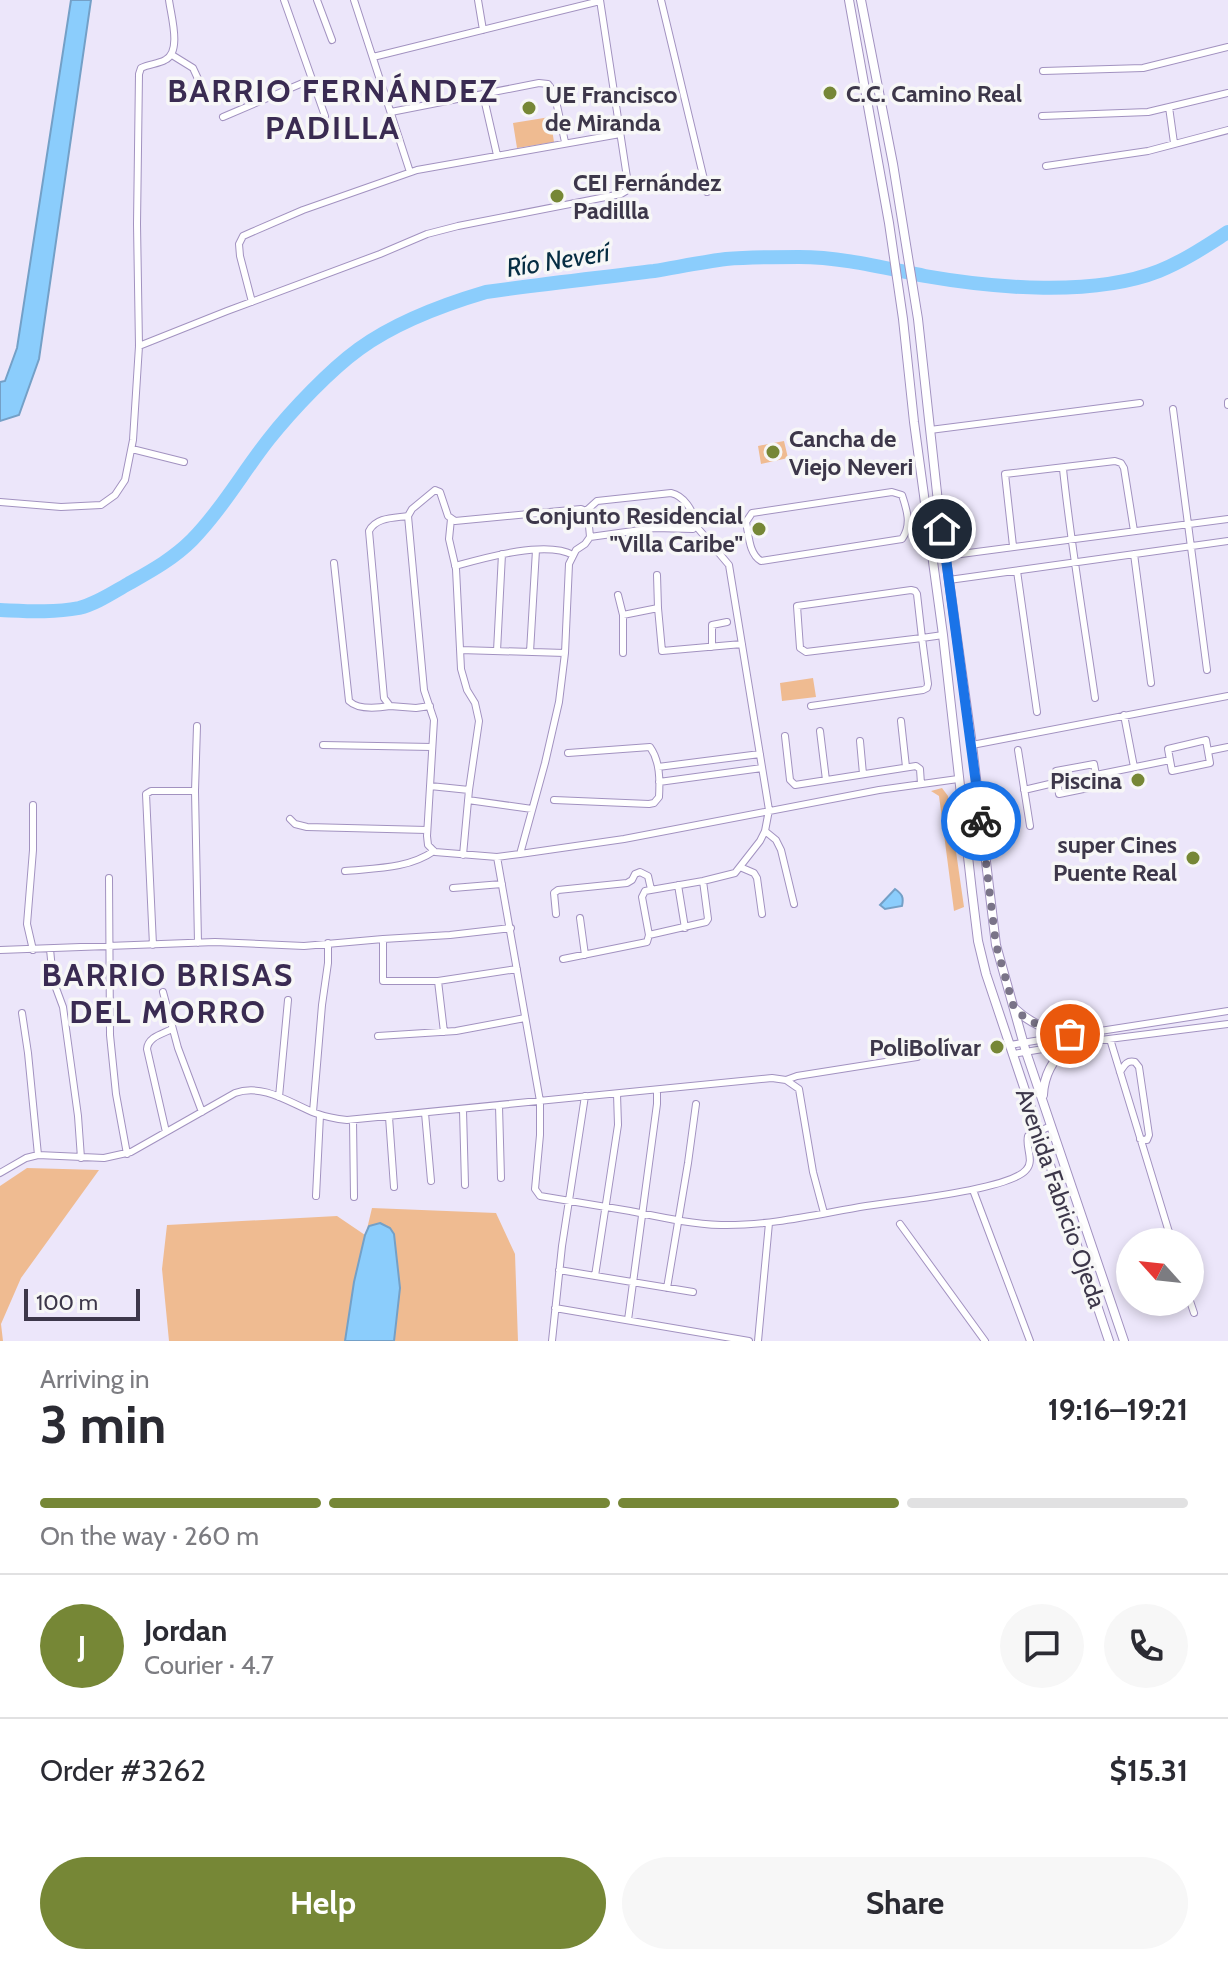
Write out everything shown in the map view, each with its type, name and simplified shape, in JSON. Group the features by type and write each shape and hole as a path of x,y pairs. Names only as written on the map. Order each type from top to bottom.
{"street":[{"path":"0,502 61,507 101,505 115,495 125,480 132,449 139,346 139,74 141,68 164,61 172,55 175,46 169,0"},
{"path":"284,0 325,116"},
{"path":"317,0 332,40"},
{"path":"354,0 410,172"},
{"path":"478,0 483,30"},
{"path":"661,0 707,192"},
{"name":"Avenida Fabricio Ojeda","path":"849,0 903,319 978,941 986,974 1109,1341"},
{"name":"Avenida Fabricio Ojeda","path":"861,0 903,221 918,319 996,945 1025,1047 1124,1341"},
{"path":"139,346 427,234 626,191 628,184 600,1 373,57"},
{"path":"1043,71 1143,68 1228,47"},
{"path":"172,55 193,68 205,94"},
{"path":"223,117 312,79"},
{"path":"391,112 539,83 548,84 554,92 565,142"},
{"path":"1042,116 1148,112 1228,93"},
{"path":"483,94 497,155"},
{"path":"1169,107 1174,143"},
{"path":"871,126 885,123"},
{"path":"1046,166 1148,151 1228,130"},
{"path":"252,302 240,256 239,244 243,236 303,210 410,172 620,134"},
{"path":"930,430 1140,403"},
{"path":"1173,409 1207,670"},
{"path":"132,449 184,462"},
{"path":"1013,546 1005,474 1115,461 1121,463 1134,531"},
{"path":"1063,469 1095,698"},
{"path":"590,537 588,515 581,509 455,521 447,513 437,490 414,506 408,516 423,683 434,720 427,830 428,845 434,851 439,854 497,857 520,854 624,839 769,810 958,779"},
{"path":"892,492 902,495 908,514 907,529 902,539 761,561 753,554 746,522 752,513 892,492"},
{"path":"563,959 647,942 649,935 642,897 645,891 735,873 760,841 769,810 729,565 696,526 683,499 675,494 597,501 586,511"},
{"path":"908,514 927,509"},
{"path":"390,706 384,698 369,531 372,524 378,521 408,516"},
{"path":"451,519 449,539 455,566 462,676 475,703 479,721 463,855"},
{"path":"946,556 1228,519"},
{"path":"520,854 559,702 569,569 573,555 590,537 655,528 693,529 696,526"},
{"path":"949,580 1228,541"},
{"path":"455,566 502,554 536,550 560,550 573,555"},
{"path":"530,652 536,550"},
{"path":"497,651 502,554"},
{"path":"1134,554 1151,683"},
{"path":"334,563 349,701 355,706 430,706"},
{"path":"1017,571 1037,712"},
{"path":"657,575 662,651 742,644"},
{"path":"811,706 927,688 922,638 915,591 797,606 800,648 806,652 922,638 943,635"},
{"path":"618,595 623,615 623,653"},
{"path":"623,615 658,608"},
{"path":"712,647 712,625 727,622"},
{"path":"460,650 565,653"},
{"path":"972,745 1228,696"},
{"path":"1124,715 1134,767"},
{"path":"901,721 906,767"},
{"path":"197,726 198,943"},
{"path":"820,731 826,780"},
{"path":"785,736 792,783 795,785 919,766 921,784"},
{"path":"1206,740 1210,763 1172,771 1170,760 1168,749 1206,740"},
{"path":"860,741 863,774"},
{"path":"323,745 432,747"},
{"path":"554,800 649,804 659,797 658,767 650,747 568,753"},
{"path":"1208,751 1228,747"},
{"path":"1018,750 1030,826"},
{"path":"658,767 760,754"},
{"path":"1096,775 1170,760"},
{"path":"1094,764 1096,775 1098,786 1059,794 1056,771 1094,764"},
{"path":"659,782 762,768"},
{"path":"1024,790 1058,782"},
{"path":"430,786 469,790"},
{"path":"153,945 146,794 151,791 195,791"},
{"path":"468,800 532,809"},
{"path":"33,805 27,924 33,950"},
{"path":"290,819 307,827 427,830"},
{"path":"765,831 776,840 781,850 794,904"},
{"path":"345,871 401,865 434,851"},
{"path":"497,857 540,1101 535,1191 540,1196 678,1221 720,1225 769,1223 973,1190 1017,1176 1025,1172 1030,1160 1028,1136 1051,1126"},
{"path":"740,867 754,873 757,878 762,914"},
{"path":"556,914 554,893 558,890 627,883 640,872 648,876 651,889"},
{"path":"109,878 110,1035 116,1094 127,1154"},
{"path":"649,935 703,924 708,919 703,881"},
{"path":"453,888 502,884"},
{"path":"678,885 685,928"},
{"path":"580,918 585,955"},
{"path":"0,950 198,943 304,946 511,928"},
{"path":"383,939 383,981 438,981 517,969"},
{"path":"316,1196 316,1114 328,943"},
{"path":"50,949 53,980 63,1007 81,1158"},
{"path":"438,981 444,1032"},
{"path":"163,992 172,1029 202,1112"},
{"path":"279,1097 288,1000"},
{"path":"1014,1008 1045,1029 1083,1034"},
{"path":"1011,1049 1228,1011"},
{"path":"22,1013 38,1155"},
{"path":"378,1036 444,1032 525,1018"},
{"path":"1003,1025 1012,1031 1018,1024"},
{"path":"1025,1047 1068,1046 1228,1024"},
{"path":"166,1132 147,1044 172,1029"},
{"path":"1110,1039 1168,1228"},
{"path":"1043,1099 1047,1075 1059,1054 1068,1046"},
{"path":"0,1159 3,1171 38,1155 104,1158 127,1154 245,1089 279,1097 316,1114 353,1120 764,1078 786,1080 917,1057"},
{"path":"1120,1072 1129,1062 1135,1062 1139,1067 1149,1135 1147,1140 1140,1139"},
{"path":"786,1080 799,1089 810,1157 824,1213"},
{"path":"628,1320 657,1090"},
{"path":"595,1276 618,1125 617,1094"},
{"path":"552,1341 559,1270 585,1096"},
{"path":"667,1288 696,1104"},
{"path":"499,1106 501,1178"},
{"path":"463,1110 465,1185"},
{"path":"425,1113 431,1181"},
{"path":"389,1117 394,1187"},
{"path":"353,1120 354,1197"},
{"path":"973,1190 1030,1341"},
{"path":"758,1341 769,1223"},
{"path":"900,1224 985,1341"},
{"path":"559,1270 693,1292"},
{"path":"555,1308 706,1337 749,1341"}],"shaded area":[{"path":"550,117 554,142 517,148 513,123"},
{"name":"Cancha de Viejo Neveri","path":"784,441 788,458 761,464 758,446"},
{"path":"813,678 816,697 782,701 780,683"},
{"path":"942,788 948,796 964,907 954,911 939,796 931,791"},
{"path":"27,1168 99,1170 21,1278 1,1324 3,1341 0,1341 0,1186"},
{"path":"372,1208 496,1213 515,1254 518,1341 394,1341 400,1288 394,1234 367,1229"},
{"path":"337,1216 365,1235 345,1341 169,1341 162,1269 167,1225"}],"water":[{"path":"71,0 91,0 39,359 19,415 0,421 0,382 5,381 17,348"},
{"path":"895,889 902,896 902,906 885,909 880,905"},
{"path":"380,1223 394,1234 400,1288 394,1341 345,1341 365,1235 369,1226"}],"waterway":[{"name":"Río Neverí","path":"0,610 79,608 104,598 162,564 185,547 203,528 278,428 336,368 388,331 469,297 486,292 717,260 762,257 831,259 925,276 1012,287 1074,287 1133,279 1159,271 1228,232"}],"way so far":[{"path":"981,821 996,945 1014,1008 1045,1029 1070,1034"}],"place":[{"name":"C.C. Camino Real","path":"830,93"},
{"name":"UE Francisco de Miranda","path":"529,108"},
{"name":"CEI Fernández Padillla","path":"557,196"},
{"name":"Cancha de Viejo Neveri","path":"773,452"},
{"name":"Conjunto Residencial \"Villa Caribe\"","path":"759,529"},
{"name":"Piscina","path":"1138,780"},
{"name":"super Cines Puente Real","path":"1193,858"},
{"name":"PoliBolívar","path":"997,1047"}],"district":[{"name":"BARRIO FERNÁNDEZ PADILLA","path":"333,108"},
{"name":"BARRIO BRISAS DEL MORRO","path":"168,992"}],"route":[{"path":"942,529 981,821"}]}
